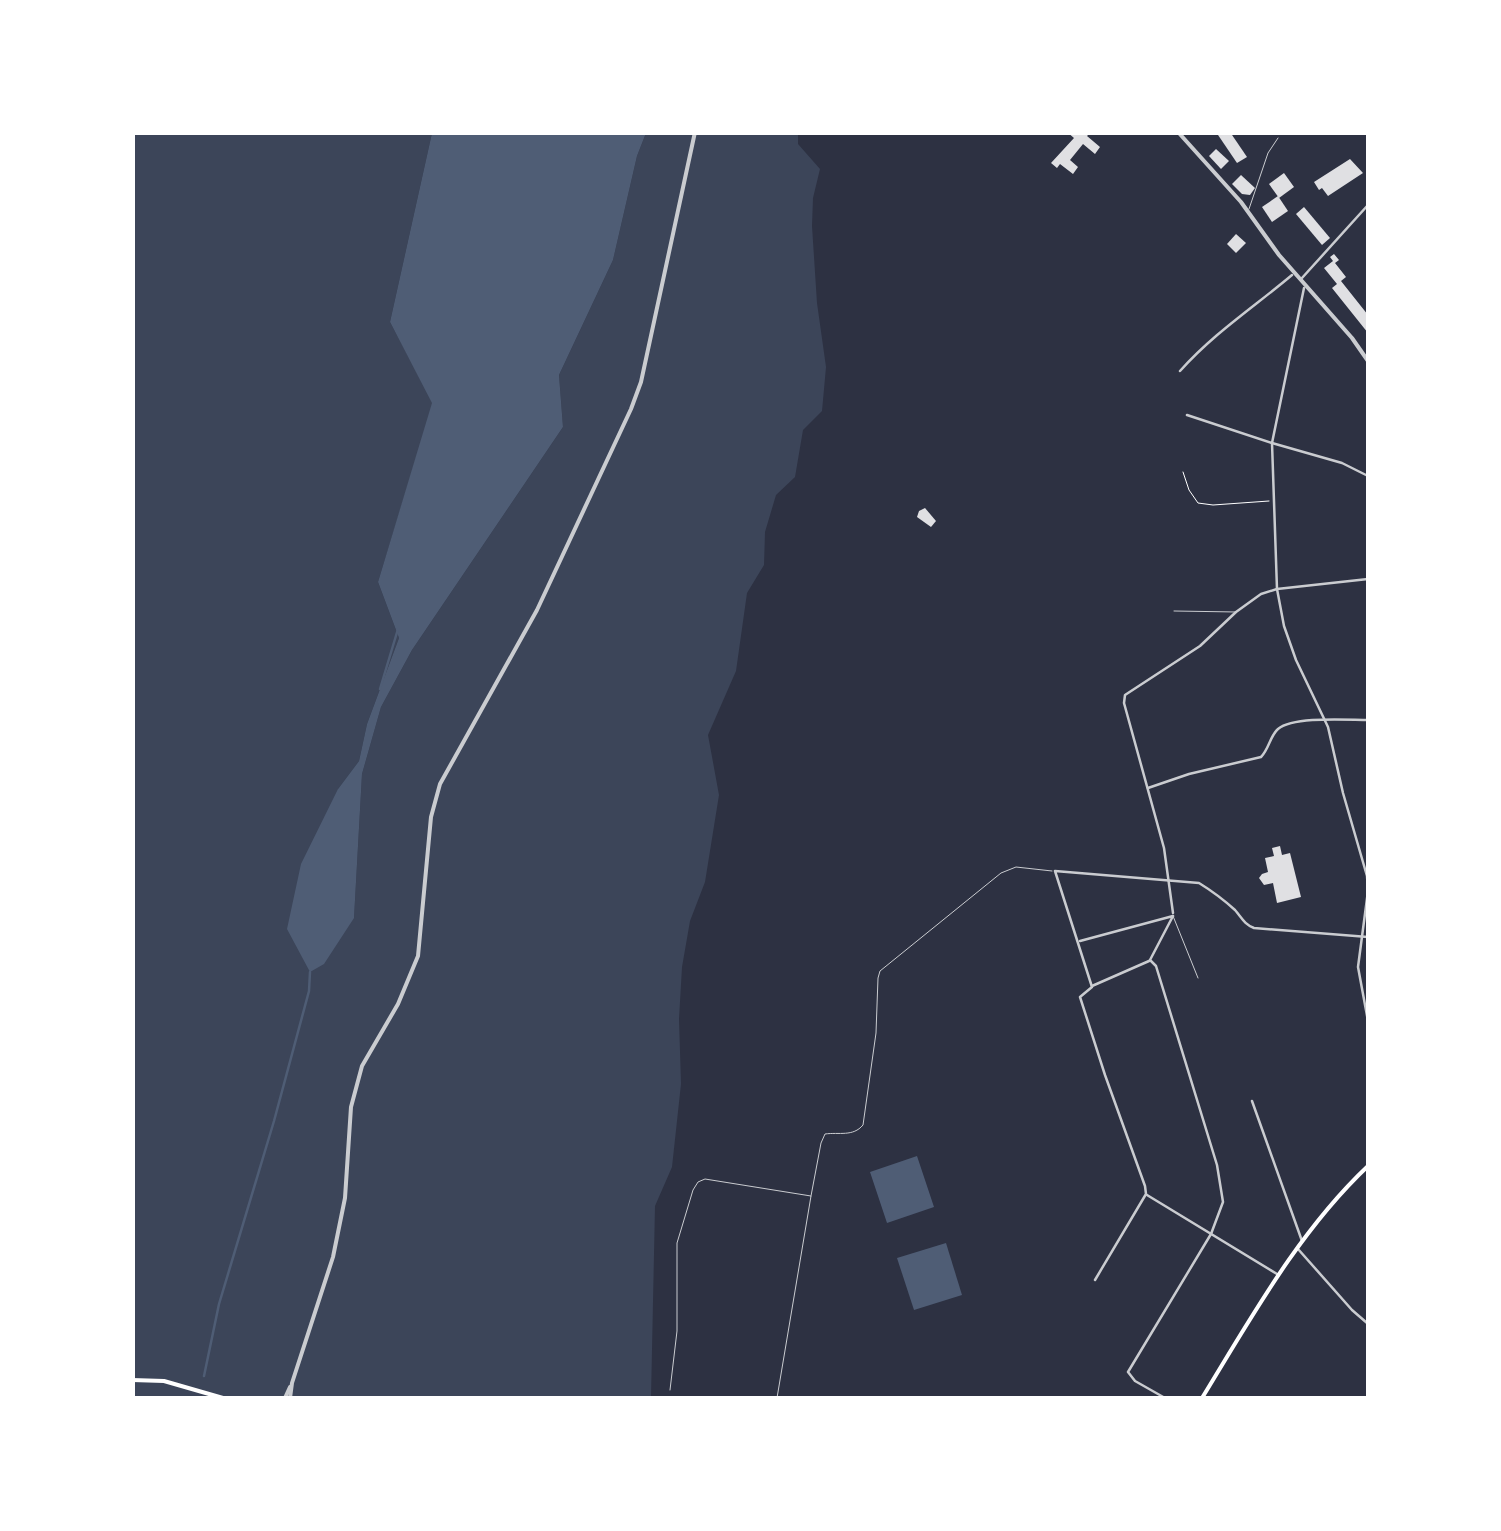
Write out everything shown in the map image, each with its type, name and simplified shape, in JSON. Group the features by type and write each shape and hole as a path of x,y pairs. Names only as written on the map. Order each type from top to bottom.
{"main road":[{"path":"1202,1398 1330,1204 1368,1166"},
{"path":"132,1380 164,1382 223,1398"}],"street":[{"path":"288,1398 333,1256 345,1198 351,1107 362,1066 398,1004 418,956 431,817 440,784 537,610 630,408 640,382 694,132"},
{"path":"1178,132 1248,211 1279,255 1368,360"},
{"path":"1368,205 1303,282 1272,443 1276,588 1284,626 1324,720 1367,876 1358,966 1368,1022"},
{"path":"1180,371 1222,328 1259,304 1295,273"},
{"path":"1187,415 1342,462 1368,476"},
{"path":"1094,1280 1146,1194 1146,1186 1080,997 1092,986 1150,960 1173,916 1158,821 1125,695 1200,646 1262,594 1276,588 1368,579"},
{"path":"1147,789 1266,754 1275,732 1282,726 1324,720 1368,720"},
{"path":"1359,851 1368,850"},
{"path":"1092,986 1055,871 1199,883 1213,891 1247,926 1368,937"},
{"path":"1078,942 1173,916"},
{"path":"1150,960 1156,966 1217,1165 1223,1202 1211,1234 1128,1372 1134,1380 1166,1398"},
{"path":"1252,1101 1303,1242"},
{"path":"1146,1194 1280,1276"},
{"path":"1298,1249 1367,1323"}],"lane":[{"path":"1248,211 1268,153 1278,138"},
{"path":"1174,611 1236,612"},
{"path":"777,1398 821,1143 825,1134 858,1131 863,1125 880,971 1001,873 1016,867 1055,871"},
{"path":"1173,916 1198,978"},
{"path":"670,1390 677,1331 677,1243 698,1182 706,1179 812,1196"}],"path":[{"path":"1183,472 1198,503 1273,501"}],"shaded area":[{"path":"132,133 432,133 390,322 433,403 378,582 399,638 367,724 359,761 338,789 354,918 362,774 381,707 412,650 563,427 559,375 613,260 646,133 798,133 798,144 820,169 812,226 826,367 822,411 803,430 795,477 776,495 765,532 764,565 747,593 736,671 708,735 719,795 705,882 690,921 682,967 681,1084 672,1167 655,1206 651,1398 133,1398"},
{"path":"432,133 646,133 613,260 559,375 563,427 412,650 381,707 362,774 354,918 324,964 310,972 287,929 301,864 338,789 359,761 367,724 399,638 378,582 432,403 390,322"},
{"path":"917,1156 934,1207 887,1223 870,1172"},
{"path":"946,1243 962,1295 914,1310 897,1258"}],"building":[{"path":"1067,132 1087,132 1100,147 1095,154 1083,144 1070,160 1078,167 1073,174 1060,164 1057,168 1051,163 1074,138"},
{"path":"1216,132 1230,132 1247,157 1237,163"},
{"path":"1216,149 1229,161 1221,169 1209,156"},
{"path":"1350,159 1363,173 1328,196 1322,188 1319,190 1314,182"},
{"path":"1284,173 1294,187 1279,198 1269,184"},
{"path":"1241,175 1255,188 1250,195 1242,194 1232,184"},
{"path":"1278,196 1288,211 1272,222 1262,207"},
{"path":"1304,207 1330,238 1322,245 1296,214"},
{"path":"1236,234 1246,243 1236,253 1227,244"},
{"path":"1334,254 1339,260 1335,263 1346,277 1341,281 1368,315 1368,333 1332,288 1337,284 1324,268 1333,261 1330,257"},
{"path":"925,508 936,521 931,527 917,517"},
{"path":"1280,846 1282,855 1290,853 1301,897 1277,903 1273,883 1264,885 1259,878 1268,872 1265,858 1274,856 1272,848"}],"waterway":[{"path":"380,689 398,629"},
{"path":"204,1376 219,1304 309,991 310,972"}]}
